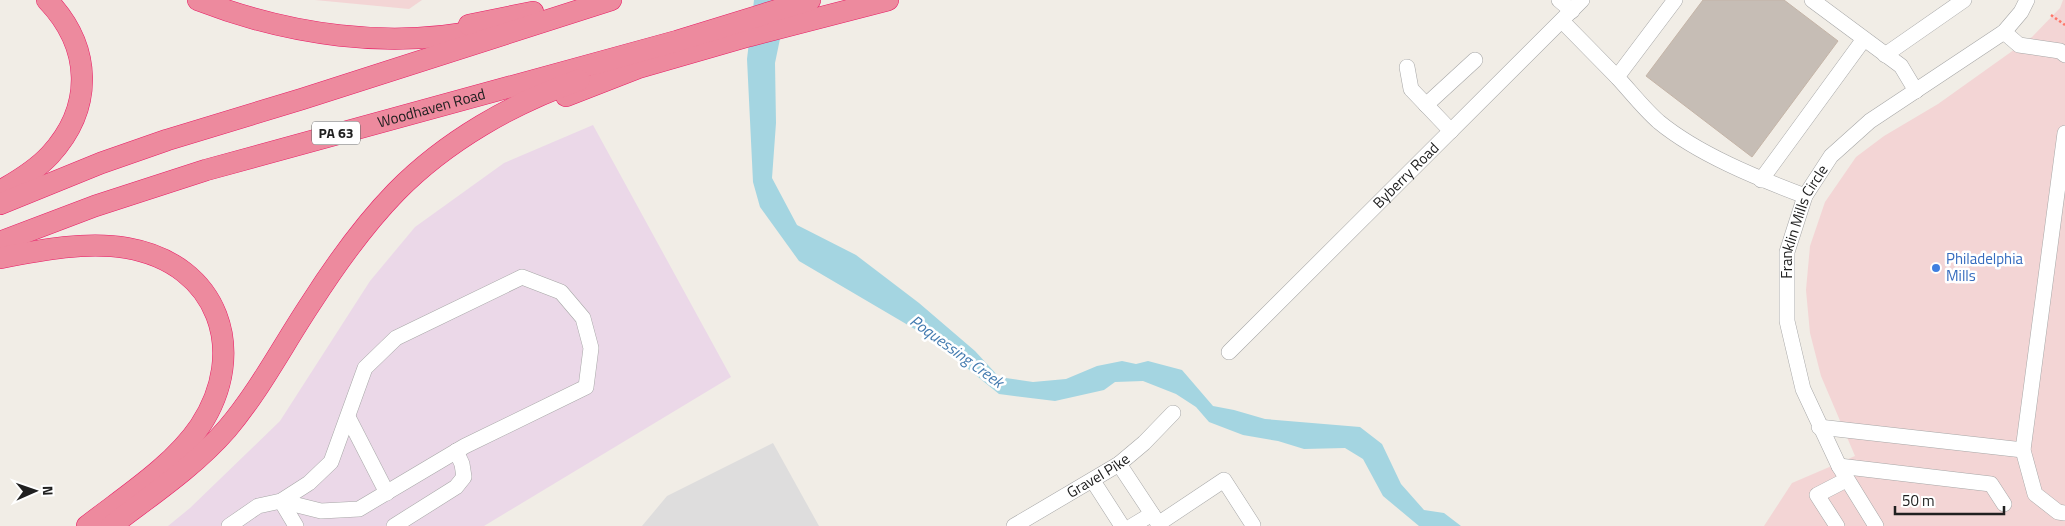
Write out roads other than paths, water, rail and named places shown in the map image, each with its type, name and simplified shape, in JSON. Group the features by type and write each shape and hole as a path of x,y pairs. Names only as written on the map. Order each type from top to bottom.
{"highway":[{"path":"0,191 28,174 50,155 66,132 80,100 82,73 76,44 64,20 47,0"},
{"path":"198,0 253,18 312,32 357,37 434,36 476,31 525,21 605,0"},
{"path":"312,32 395,32 455,27 521,16 572,0"},
{"path":"0,204 92,166 167,140 611,0"},
{"path":"344,255 407,196 479,139 558,99 748,27 792,25 888,0"},
{"name":"Woodhaven Road","path":"0,242 95,206 206,170 677,41 748,27 804,2"},
{"path":"111,526 185,469 226,430 249,401 309,305 370,220 426,164 481,126 534,98 643,57 677,41"},
{"path":"0,258 67,248 99,246 141,251 165,260 186,273 196,282 210,303 220,325 224,350 223,372 213,403 199,428 173,458 87,526"}],"street":[{"path":"1559,0 1572,10 1617,77 1659,122 1703,151 1761,180 1805,196"},
{"path":"1617,77 1675,0"},
{"path":"1812,0 1901,66 1916,91"},
{"path":"1885,55 1964,0"},
{"name":"Franklin Mills Circle","path":"1876,526 1838,466 1803,389 1787,322 1787,252 1805,196 1831,156 1870,122 2004,32 2021,12 2027,0"},
{"name":"Byberry Road","path":"1229,352 1572,10"},
{"path":"2004,32 2020,45 2060,51 2065,55"},
{"path":"1761,180 1864,38"},
{"path":"1426,105 1475,60"},
{"path":"1407,67 1411,89 1451,131"},
{"path":"2065,133 2062,174 2023,450 2035,494 2058,512 2065,513"},
{"path":"229,526 258,506 282,501 309,483 331,462 365,368 396,338 522,277 561,292 583,318 591,348 586,387 456,452 359,509 322,511 282,501"},
{"name":"Gravel Pike","path":"1014,526 1119,464 1144,443 1173,413"},
{"path":"348,417 384,495"},
{"path":"1819,426 2023,450"},
{"path":"394,526 456,487 464,477 462,464 456,452"},
{"path":"1119,464 1157,521"},
{"path":"1838,466 1991,484 2004,504"},
{"path":"1132,526 1157,521 1224,480 1252,525"},
{"path":"1837,526 1817,495 1846,480"},
{"path":"1092,481 1122,526"},
{"path":"282,501 296,526"}],"water":[{"name":"Poquessing Creek","path":"754,0 788,0 775,63 776,123 772,178 797,225 856,255 919,303 975,351 999,377 1033,382 1066,379 1097,366 1122,361 1136,364 1148,361 1182,370 1213,406 1265,419 1360,427 1382,444 1401,484 1424,510 1444,513 1461,526 1419,526 1383,496 1363,459 1345,448 1304,449 1278,441 1243,435 1209,422 1196,407 1176,394 1143,381 1115,382 1104,390 1055,401 999,394 930,338 799,261 760,207 753,182 747,59"}],"place":[{"name":"Philadelphia Mills","path":"1936,268"}]}
